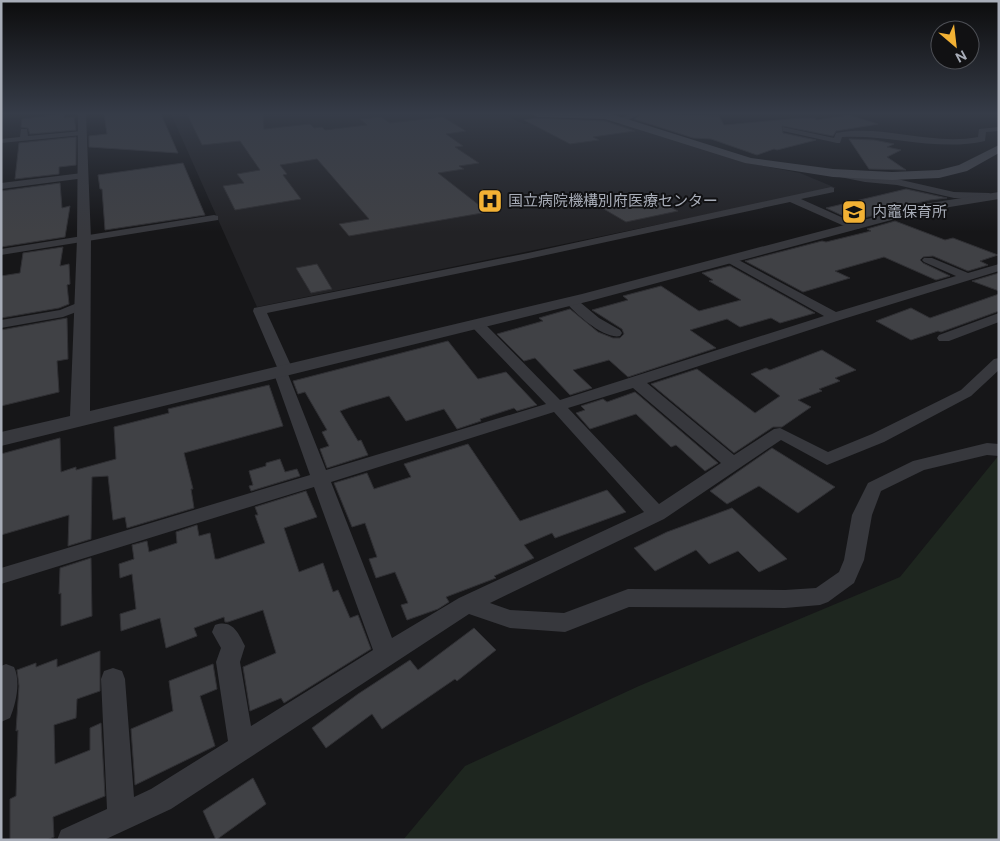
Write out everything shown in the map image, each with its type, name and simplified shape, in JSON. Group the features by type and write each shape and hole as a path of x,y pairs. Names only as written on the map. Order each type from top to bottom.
{"main road":[{"path":"728,153 749,160 833,173 892,176 939,174 963,168 990,153"}],"street":[{"path":"80,420 84,239 82,153"},
{"path":"833,173 865,180 897,182 954,195 994,195"},
{"path":"1,186 82,176"},
{"path":"386,654 319,479 283,371 259,311 831,190"},
{"path":"1,439 571,301 924,208 994,195"},
{"path":"792,199 855,227"},
{"path":"1,252 214,218"},
{"path":"728,259 835,316"},
{"path":"928,260 968,277"},
{"path":"1,576 636,382 835,316 999,267"},
{"path":"571,301 594,321 615,333"},
{"path":"1,324 63,313 82,305"},
{"path":"944,338 999,317"},
{"path":"476,324 557,406 657,514"},
{"path":"71,840 161,799 467,604 657,514 780,433 827,459 878,438 966,393 999,362"},
{"path":"636,382 732,464"},
{"path":"467,604 510,619 565,623 628,598 785,599 820,596 847,577 854,560 862,515 874,487 919,465 987,449 999,450"},
{"path":"223,632 233,646 228,662 242,747"},
{"path":"1,710 6,675"},
{"path":"113,679 121,817"}],"shaded area":[{"name":"国立病院機構別府医療センター","path":"188,153 718,153 748,163 800,173 836,188 257,307"},
{"path":"999,455 999,840 403,840 465,766 639,686 900,577"}],"building":[{"path":"18,153 76,153 76,165 59,167 59,174 15,179"},
{"path":"248,153 464,153 479,163 459,166 464,169 438,173 488,212 349,236 339,224 369,219 317,159 280,165 287,174 283,175 301,199 235,210 223,186 244,183 237,174 260,170"},
{"path":"858,153 895,153 887,157 906,170 869,169"},
{"path":"183,163 205,215 105,230 102,189 100,189 98,175"},
{"path":"60,183 62,208 70,206 65,237 1,247 1,191"},
{"path":"906,189 947,198 930,200 875,213 878,214 854,221 826,208"},
{"path":"651,197 678,211 626,222 602,208"},
{"path":"895,221 945,240 953,238 998,255 980,261 988,265 968,271 933,256 923,257 920,260 923,263 950,276 936,280 884,257 835,271 850,278 803,292 745,261 822,241 826,242 871,231 867,229"},
{"path":"63,247 60,266 69,264 70,284 67,285 69,304 59,308 1,318 1,276 20,273 23,253"},
{"path":"317,264 332,289 311,293 296,268"},
{"path":"730,266 815,313 780,323 771,318 740,327 727,319 690,330 716,348 628,377 609,360 573,370 592,388 570,395 535,358 524,361 497,334 543,321 539,318 570,309 598,332 613,338 620,338 624,334 622,329 592,310 628,300 623,296 661,286 699,311 741,300 709,281 713,280 702,273"},
{"path":"999,273 999,291 972,281"},
{"path":"999,294 999,311 941,332 938,331 911,340 876,321 911,308 930,318"},
{"path":"67,318 68,359 57,361 59,392 1,406 1,330"},
{"path":"448,341 478,379 506,372 537,405 517,411 514,408 457,429 444,409 406,421 389,396 351,407 340,411 358,441 361,440 368,455 327,468 320,449 329,446 322,432 327,430 305,392 298,394 293,381"},
{"path":"822,350 856,370 835,378 840,381 819,389 822,391 798,400 811,407 782,427 773,427 734,453 651,384 697,369 755,413 780,396 751,374 766,368 770,370"},
{"path":"269,385 283,426 184,453 193,489 191,489 194,508 127,528 125,517 113,520 108,476 92,477 91,539 68,546 69,515 1,535 1,454 60,438 61,472 76,467 76,470 116,459 114,427 169,413 168,409"},
{"path":"635,392 718,463 705,471 676,445 671,447 636,414 590,429 576,413 585,410 581,406 603,399 607,402"},
{"path":"468,444 520,521 607,490 626,512 555,538 552,533 524,545 534,558 494,576 496,578 446,597 449,602 438,609 407,620 401,605 408,603 395,572 376,578 369,559 377,557 365,523 352,527 334,483 367,473 374,489 411,477 404,464"},
{"path":"772,448 835,487 798,513 759,486 727,504 710,491"},
{"path":"280,459 285,472 297,469 300,476 251,491 249,486 253,485 249,471"},
{"path":"306,491 317,517 284,528 299,572 323,563 333,592 338,590 350,618 358,615 371,649 284,703 281,698 250,711 243,667 276,653 263,610 228,622 225,622 224,617 194,628 197,636 166,648 160,618 121,631 120,614 136,609 132,574 120,578 119,564 134,559 132,545 147,541 149,552 177,543 176,532 197,525 199,536 210,533 215,559 218,559 265,543 255,515 258,515 255,507"},
{"path":"732,508 787,559 759,572 738,551 709,564 696,550 655,571 634,548 667,532"},
{"path":"91,558 92,616 61,626 60,568"},
{"path":"474,628 496,650 457,681 455,679 382,729 372,714 326,748 312,728 358,694 410,660 418,670"},
{"path":"100,651 100,691 77,699 76,718 54,725 55,764 90,750 90,728 101,723 105,796 53,817 54,837 47,840 10,840 10,799 16,796 18,730 16,731 19,686 17,670 36,663 36,667 57,659 57,667"},
{"path":"213,664 217,689 200,696 215,746 135,785 131,729 173,711 169,681"},
{"path":"253,778 266,804 216,840 203,811"}],"place":[{"name":"国立病院機構別府医療センター","path":"490,201"},
{"name":"内竈保育所","path":"854,212"}]}
